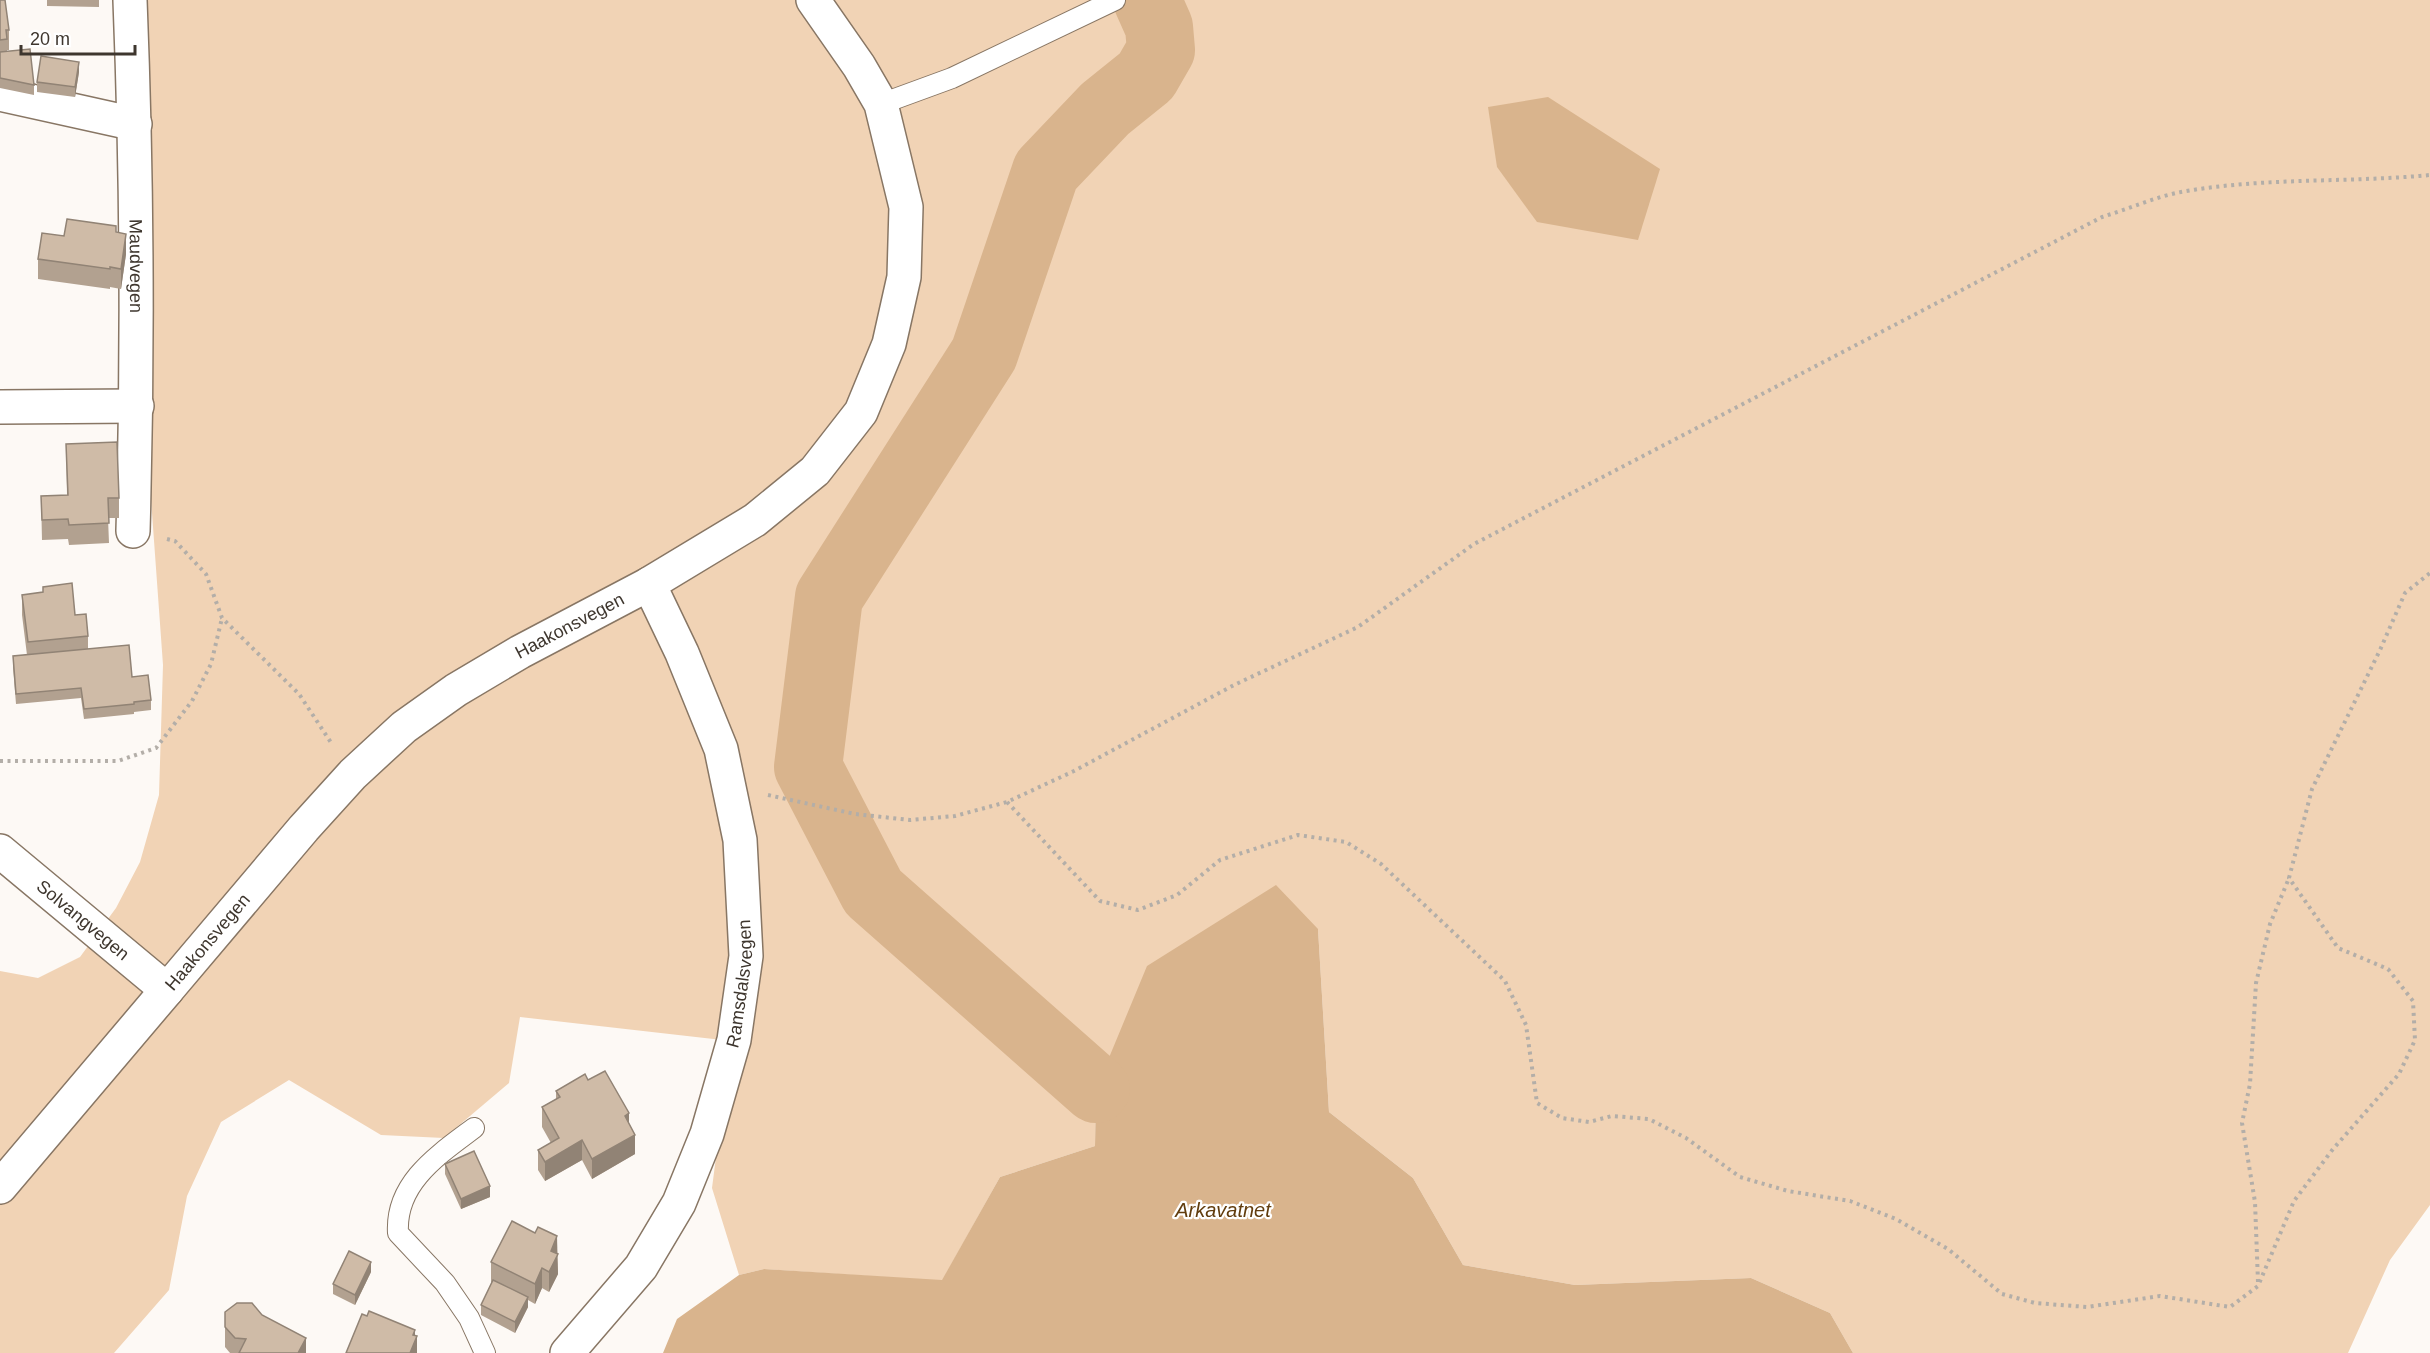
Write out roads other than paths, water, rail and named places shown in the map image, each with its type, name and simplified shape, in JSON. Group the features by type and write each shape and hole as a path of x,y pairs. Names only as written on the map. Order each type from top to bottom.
{"street":[{"name":"Maudvegen","path":"130,0 135,124 137,405 133,531"},
{"name":"Haakonsvegen","path":"0,1187 304,828 353,774 404,727 456,690 520,652 649,584 755,520 815,471 861,412 889,344 904,277 906,207 881,104 859,66 813,0"},
{"path":"0,94 135,124"},
{"path":"0,407 137,405"},
{"name":"Ramsdalsvegen","path":"567,1353 641,1267 679,1203 707,1134 734,1040 746,956 740,840 721,749 682,653 649,584"},
{"name":"Solvangvegen","path":"0,851 167,990"}],"lane":[{"path":"881,104 952,78 1115,0"},
{"path":"474,1128 438,1155 423,1170 410,1187 397,1215 398,1233 445,1283 469,1318 485,1353"}],"water":[{"path":"1548,97 1660,169 1638,240 1537,222 1497,167 1488,107"},
{"name":"Arkavatnet","path":"1276,885 1318,929 1329,1112 1413,1178 1463,1265 1575,1285 1751,1278 1830,1313 1853,1353 663,1353 677,1319 739,1275 764,1269 942,1280 1000,1177 1095,1146 1096,1089 1147,966"}],"waterway":[{"path":"1096,1089 873,892 808,767 829,597 984,354 1046,171 1105,109 1146,76 1161,50 1159,27 1147,0"}]}
